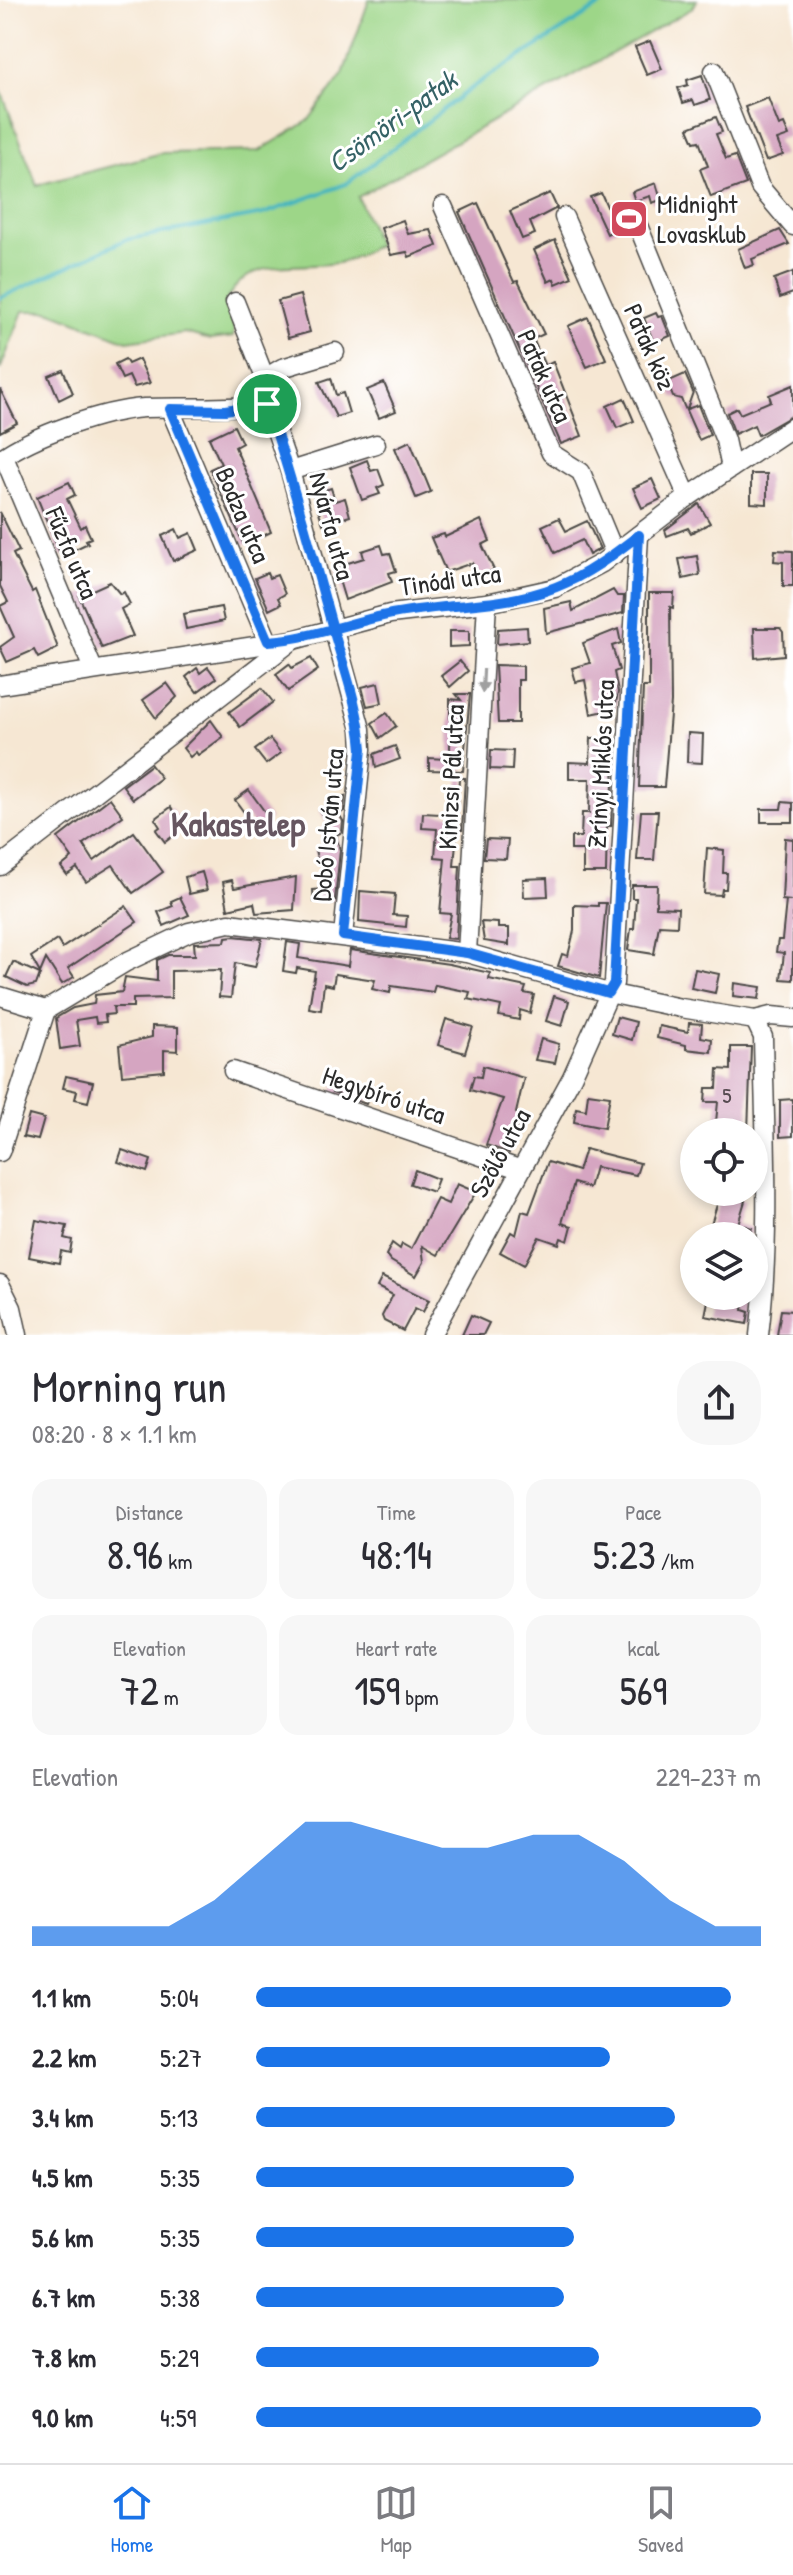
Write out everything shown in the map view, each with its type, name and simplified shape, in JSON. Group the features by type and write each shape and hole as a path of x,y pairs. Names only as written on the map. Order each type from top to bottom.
{"street":[{"path":"714,71 760,187 793,226"},
{"name":"Patak utca","path":"443,206 551,453 581,472 615,554"},
{"name":"Patak köz","path":"564,217 688,497"},
{"path":"639,228 725,440 731,468"},
{"name":"Nyárfa utca","path":"235,302 265,378 267,404 290,471 332,628"},
{"path":"265,378 282,368 335,352"},
{"path":"2,458 18,446 118,411 225,410 267,404"},
{"name":"Bodza utca","path":"170,409 268,641"},
{"name":"Tinódi utca","path":"0,866 293,640 390,614 487,603 555,588 615,554 688,497 793,427"},
{"path":"290,471 376,444"},
{"name":"Fűzfa utca","path":"2,458 93,669"},
{"name":"Zrínyi Miklós utca","path":"608,993 614,983 621,913 639,535"},
{"name":"Kinizsi Pál utca","path":"467,953 487,603"},
{"name":"Dobó István utca","path":"332,628 361,729 362,749 343,936"},
{"path":"0,685 268,641 293,640"},
{"path":"0,1152 46,1010 126,962 189,932 229,923 467,953 608,993 755,1020 771,1016 793,1018"},
{"name":"Szőlő utca","path":"431,1335 572,1077 608,993"},
{"path":"0,996 46,1010"},
{"path":"755,1020 763,1037 766,1162 764,1278 759,1335"},
{"name":"Hegybíró utca","path":"233,1071 519,1169"},
{"path":"0,1284 12,1308 18,1335"}],"green space":[{"path":"369,0 697,0 691,9 358,197 378,245 343,262 274,267 247,277 226,301 236,316 233,337 210,340 185,333 127,341 49,311 23,311 0,370 0,88 37,185 162,153 259,151 308,121 343,74"}],"building":[{"path":"650,41 662,69 647,75 635,47"},
{"path":"702,75 710,100 695,105 693,100 683,103 678,88 688,85 687,80"},
{"path":"768,98 779,126 784,124 789,136 777,140 783,155 766,161 745,107"},
{"path":"716,117 722,132 716,134 726,159 735,156 746,184 711,197 700,169 708,166 699,141 694,142 688,128"},
{"path":"656,183 661,200 652,203 650,196 635,201 632,192"},
{"path":"550,193 557,208 530,222 535,234 522,239 510,211"},
{"path":"601,193 617,229 607,234 590,197"},
{"path":"478,203 514,282 518,281 544,334 533,339 545,366 553,362 582,436 561,444 459,212"},
{"path":"403,220 408,234 431,230 437,246 409,257 407,252 391,255 381,228"},
{"path":"780,230 789,244 752,259 754,265 745,268 738,249"},
{"path":"555,240 572,277 556,284 554,279 548,282 534,250"},
{"path":"793,272 793,293 780,298 774,279"},
{"path":"300,295 310,332 288,338 278,301"},
{"path":"656,313 658,317 662,316 670,336 654,343 644,318"},
{"path":"588,317 606,359 587,367 568,326"},
{"path":"125,359 128,364 139,359 150,383 134,387 129,376 122,379 115,364"},
{"path":"63,370 73,393 59,400 49,376"},
{"path":"685,374 693,392 687,409 698,405 710,435 699,440 681,399 673,397 667,382"},
{"path":"331,378 336,395 343,393 349,413 336,417 319,382"},
{"path":"384,383 396,411 379,418 367,390"},
{"path":"793,385 793,415 758,435 754,425 735,434 727,413 737,408 740,414 771,401 769,395"},
{"path":"0,389 17,423 0,432"},
{"path":"624,398 634,421 617,428 607,406"},
{"path":"234,426 242,443 235,447 271,532 244,545 210,469 221,464 209,438"},
{"path":"410,441 431,492 416,498 395,448"},
{"path":"367,460 371,471 378,469 384,485 377,488 380,494 362,500 350,467"},
{"path":"751,474 767,474 767,504 751,503"},
{"path":"652,479 661,499 642,508 633,488"},
{"path":"69,482 75,495 67,499 81,528 85,525 91,538 86,540 88,543 61,556 37,497"},
{"path":"331,488 335,501 345,498 350,516 323,524 313,494"},
{"path":"699,504 710,523 691,533 688,528 667,536 665,530"},
{"path":"0,512 19,551 13,554 32,592 35,590 58,648 38,658 34,650 7,662 0,647 14,637 0,606 8,602 0,586"},
{"path":"559,518 566,531 587,521 600,549 589,555 582,540 555,553 542,526"},
{"path":"481,520 490,541 482,545 494,570 478,577 472,563 446,572 431,538 444,534 445,537"},
{"path":"176,529 180,538 191,533 198,550 173,561 162,536"},
{"path":"381,545 384,554 390,553 396,571 389,573 392,582 345,600 335,567 364,558 362,551"},
{"path":"775,550 793,551 793,586 783,586 783,562 774,561"},
{"path":"697,556 700,575 683,579 679,559"},
{"path":"267,573 269,578 277,575 285,594 278,598 281,604 269,610 255,578"},
{"path":"110,582 120,594 124,592 130,604 121,609 133,636 102,648 79,596"},
{"path":"613,590 617,596 624,596 623,613 546,633 544,608 571,602 573,611"},
{"path":"649,593 674,593 673,608 670,607 671,702 664,787 639,787 643,687 649,687"},
{"path":"221,607 224,621 186,629 183,614"},
{"path":"527,627 528,641 497,644 498,629"},
{"path":"754,628 780,628 784,655 755,658"},
{"path":"618,629 621,643 612,646 619,670 614,672 618,692 615,709 591,714 585,680 576,682 572,668 590,663 583,643"},
{"path":"449,631 469,631 469,646 449,647"},
{"path":"311,658 318,670 288,691 276,674 289,664 292,668"},
{"path":"460,661 468,671 450,687 441,676"},
{"path":"495,665 523,666 523,680 518,680 518,723 498,723"},
{"path":"208,667 216,678 197,692 186,677 197,668 200,673"},
{"path":"167,683 177,697 156,718 143,700"},
{"path":"378,683 382,703 367,706 362,687"},
{"path":"262,688 273,702 240,727 229,712"},
{"path":"456,694 470,694 463,771 429,770 429,758 445,759 446,754 450,755 450,699 461,700"},
{"path":"387,713 396,726 380,738 372,723"},
{"path":"211,720 223,737 198,755 196,752 190,757 183,748"},
{"path":"688,733 703,734 702,763 687,762"},
{"path":"591,738 612,738 614,763 611,826 607,826 606,873 583,873 583,850 571,850 571,837 581,837 582,813 589,813 590,779 569,779 569,762 590,763"},
{"path":"270,739 281,753 266,764 255,750"},
{"path":"395,746 400,759 376,768 374,754"},
{"path":"491,750 513,751 512,770 490,769"},
{"path":"151,765 161,778 133,799 123,786"},
{"path":"459,778 465,778 462,830 457,830 454,866 460,866 456,939 446,938 451,914 440,913 445,858 435,857 437,829 422,828 423,813 457,815"},
{"path":"249,790 270,819 257,830 235,800"},
{"path":"345,796 344,811 339,814 343,821 342,832 336,835 340,850 335,900 314,902 313,890 325,889 322,861 318,862 315,850 330,846 320,830 328,825 320,811"},
{"path":"110,798 123,816 83,844 94,861 134,832 163,872 133,893 113,865 86,882 77,868 67,875 61,867 72,858 58,838"},
{"path":"782,802 793,803 793,822 761,822 761,809 781,809"},
{"path":"171,807 185,827 165,842 156,830 160,827 155,819"},
{"path":"641,811 658,811 654,860 637,860"},
{"path":"785,838 793,839 793,980 781,979 784,953 776,952 778,940 782,940 786,901 791,901 782,900"},
{"path":"486,839 508,840 506,859 484,858"},
{"path":"707,848 724,850 726,889 722,889 721,895 704,894"},
{"path":"202,872 207,890 189,894 185,877"},
{"path":"296,877 294,910 256,913 254,903 228,909 223,882 232,880 234,888"},
{"path":"547,878 548,896 524,897 523,879"},
{"path":"632,885 657,885 656,907 678,908 677,926 659,925 654,954 628,950 631,929 634,929 636,898 632,898"},
{"path":"360,891 395,894 393,915 407,916 406,927 359,922"},
{"path":"180,897 189,915 164,926 158,912 173,906 171,901"},
{"path":"598,903 606,903 599,978 558,966 562,954 568,956 574,931 574,905 598,906"},
{"path":"126,906 137,922 68,968 74,977 62,984 46,959 40,973 31,957 57,940 62,948"},
{"path":"481,922 498,923 498,928 509,928 509,945 484,941"},
{"path":"226,937 262,939 255,967 235,963 231,998 219,997 221,970 171,971 171,998 133,999 133,1007 113,1007 114,1014 105,1015 106,1022 96,1023 95,1017 76,1020 80,1046 60,1049 56,1018 73,1008 94,1004 95,995 122,992 125,977 157,981 157,960 168,955 195,955 194,943 225,942"},
{"path":"287,942 300,944 298,958 348,966 350,950 490,973 489,979 526,987 524,993 534,995 530,1013 520,1010 519,1020 499,1016 501,1006 468,999 470,992 435,985 433,992 391,986 390,993 372,989 375,980 335,974 333,986 324,984 321,1010 309,1008 315,971 297,968 296,973 283,971"},
{"path":"13,962 40,974 36,985 27,987 6,977"},
{"path":"695,969 719,974 715,993 691,988"},
{"path":"734,983 761,987 759,999 733,996"},
{"path":"554,996 569,1001 562,1026 546,1021"},
{"path":"617,1017 636,1022 632,1040 612,1034"},
{"path":"446,1019 473,1027 465,1053 438,1045"},
{"path":"689,1023 702,1024 701,1037 712,1039 711,1052 686,1049 686,1045 657,1038 659,1026 688,1032"},
{"path":"152,1026 178,1027 178,1051 164,1050 164,1071 122,1075 119,1045 152,1037"},
{"path":"541,1039 559,1044 555,1063 535,1060"},
{"path":"731,1047 751,1047 748,1118 716,1118 718,1102 705,1102 706,1088 717,1088 718,1069 731,1070"},
{"path":"483,1066 524,1078 516,1113 520,1115 509,1153 486,1145 503,1099 470,1090 474,1076 481,1077"},
{"path":"66,1076 93,1082 88,1102 75,1099 77,1091 63,1088"},
{"path":"336,1082 370,1093 366,1104 332,1092"},
{"path":"588,1093 610,1096 604,1128 574,1122 576,1108 586,1110"},
{"path":"793,1099 793,1136 780,1137 780,1100"},
{"path":"29,1115 44,1119 38,1140 23,1137"},
{"path":"585,1149 640,1163 636,1175 595,1167 589,1188 574,1183 562,1223 572,1226 568,1241 561,1238 559,1244 539,1237 524,1265 500,1252 511,1232 516,1235 522,1211 529,1213 548,1162 578,1171"},
{"path":"122,1150 151,1160 147,1172 118,1162"},
{"path":"415,1170 438,1179 433,1192 410,1184"},
{"path":"457,1184 476,1192 438,1255 422,1246 424,1262 416,1276 391,1261 386,1255 392,1243 400,1249 402,1244 411,1249 437,1199 448,1204"},
{"path":"717,1206 743,1206 739,1222 712,1222"},
{"path":"36,1220 67,1226 64,1238 72,1240 70,1253 61,1251 59,1263 29,1257"},
{"path":"382,1277 429,1300 423,1312 415,1308 403,1331 384,1321 382,1316 393,1295 377,1287"},
{"path":"706,1310 749,1312 747,1324 705,1316"},
{"path":"781,1310 793,1311 793,1335 777,1335"},
{"path":"471,1315 489,1323 483,1335 462,1335"}],"waterway":[{"name":"Csömöri-patak","path":"0,298 125,240 263,214 346,184 477,84 609,0"}],"place":[{"name":"Midnight Lovasklub","path":"629,219"}],"district":[{"name":"Kakastelep","path":"238,824"}],"route":[{"path":"267,404 225,410 170,409 268,641 293,640 332,628 390,614 487,603 555,588 602,563 639,535 621,913 614,983 608,993 467,953 343,936 362,749 361,729 332,628 290,471 267,404"}]}
